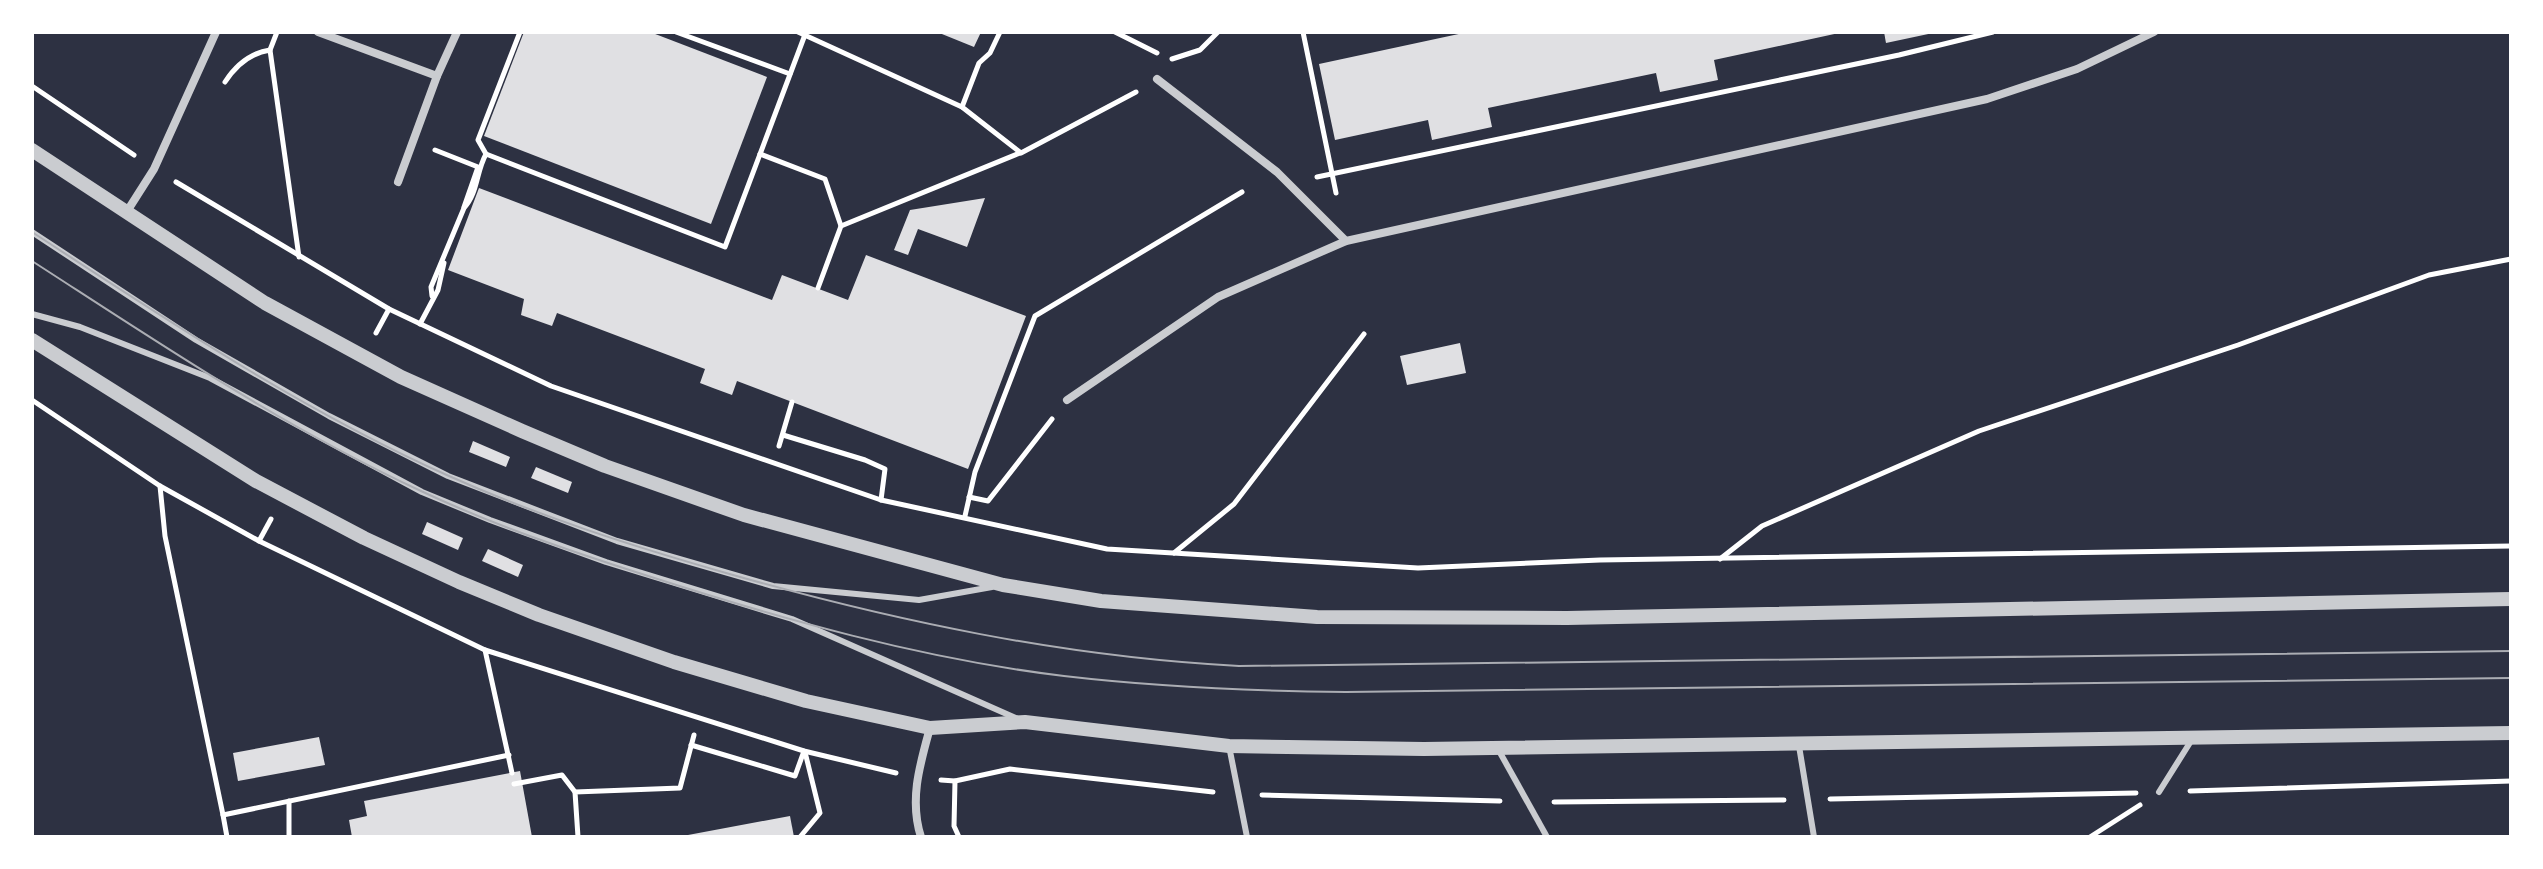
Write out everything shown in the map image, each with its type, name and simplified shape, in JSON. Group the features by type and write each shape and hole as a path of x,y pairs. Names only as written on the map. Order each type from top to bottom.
{"street":[{"path":"126,213 154,169 216,32"},
{"path":"318,32 437,76"},
{"path":"398,182 437,76 457,32"},
{"path":"1067,400 1218,297 1346,241 1987,99 2077,69 2154,32"},
{"path":"1157,79 1277,172 1346,241"},
{"path":"32,150 265,303 401,377 605,466 744,515 1003,585 1101,601 1332,617 1567,618 2511,599"},
{"path":"32,340 256,481 364,538 459,582 539,615 674,662 806,701 930,728 1025,722 1229,746 1497,748 2511,733"},
{"path":"921,837 917,824 916,778 930,728"}],"lane":[{"path":"32,232 196,340 329,416 448,476 617,541 773,586 919,600 1003,585"},
{"path":"32,314 80,327 210,378 422,492 490,520 606,562 792,619 932,684 1025,722"},
{"path":"2159,792 2193,737"},
{"path":"1798,742 1814,837"},
{"path":"1229,746 1247,837"},
{"path":"1497,748 1547,837"}],"path":[{"path":"277,32 270,50 300,257"},
{"path":"520,32 478,140 486,154 725,247 805,34"},
{"path":"676,32 790,74"},
{"path":"798,32 962,107 1021,153"},
{"path":"962,107 979,63 990,53 1000,32"},
{"path":"1115,32 1171,59"},
{"path":"841,226 1021,153 1102,112 1157,79 1171,59 1200,50 1218,32"},
{"path":"1303,32 1332,173"},
{"path":"1277,172 1316,177 1899,55 1993,32"},
{"path":"220,92 239,64 256,52 270,50"},
{"path":"32,86 154,169 300,257 420,324 551,386 881,500 1107,549 1418,568 1600,560 2511,546"},
{"path":"413,142 478,167"},
{"path":"420,324 432,296 431,287 475,188 478,167 486,154"},
{"path":"760,154 825,179 841,226 818,288"},
{"path":"178,183 184,170"},
{"path":"965,516 969,497 1035,316 1242,192"},
{"path":"1719,559 1762,526 1979,431 2238,345 2429,275 2511,259"},
{"path":"1174,553 1234,504 1364,334"},
{"path":"32,400 160,486 259,541 485,650"},
{"path":"969,497 988,501 1067,400"},
{"path":"779,446 792,402"},
{"path":"783,435 885,469 881,500"},
{"path":"160,486 165,536 226,837"},
{"path":"575,792 680,788 694,735"},
{"path":"691,745 795,776 804,751 820,813 799,834 800,837"},
{"path":"223,815 509,755"},
{"path":"514,784 562,775 575,792 578,837"},
{"path":"955,781 954,826 959,837"},
{"path":"2090,837 2159,792"},
{"path":"289,801 289,837"}],"building":[{"path":"524,32 650,32 767,77 711,224 484,136"},
{"path":"937,32 981,32 974,47"},
{"path":"1468,32 1839,33 1714,60 1718,80 1660,92 1656,73 1488,108 1492,127 1432,140 1428,120 1335,140 1319,64"},
{"path":"1884,32 1933,32 1933,33 1886,43"},
{"path":"479,188 772,300 782,275 848,300 866,255 1026,316 968,469 737,381 732,395 713,388 700,383 705,369 557,313 552,326 521,315 524,299 448,270"},
{"path":"985,198 967,247 918,229 908,255 894,250 910,210"},
{"path":"1460,343 1466,373 1407,385 1400,356"},
{"path":"473,441 510,457 506,467 469,452"},
{"path":"536,467 572,482 568,493 531,478"},
{"path":"427,522 463,538 458,550 422,534"},
{"path":"488,549 523,565 518,577 482,561"},
{"path":"319,737 325,765 238,781 233,753"},
{"path":"520,771 532,837 352,837 349,820 367,816 364,801"},
{"path":"790,816 794,837 688,837 688,835"}],"tram line":[{"path":"32,232 288,393 394,450 483,491 621,541 789,590 916,621 1045,645 1239,666 2511,651"},
{"path":"32,261 271,412 370,466 476,515 588,557 748,607 852,636 1011,669 1169,686 1346,692 2511,678"}]}
